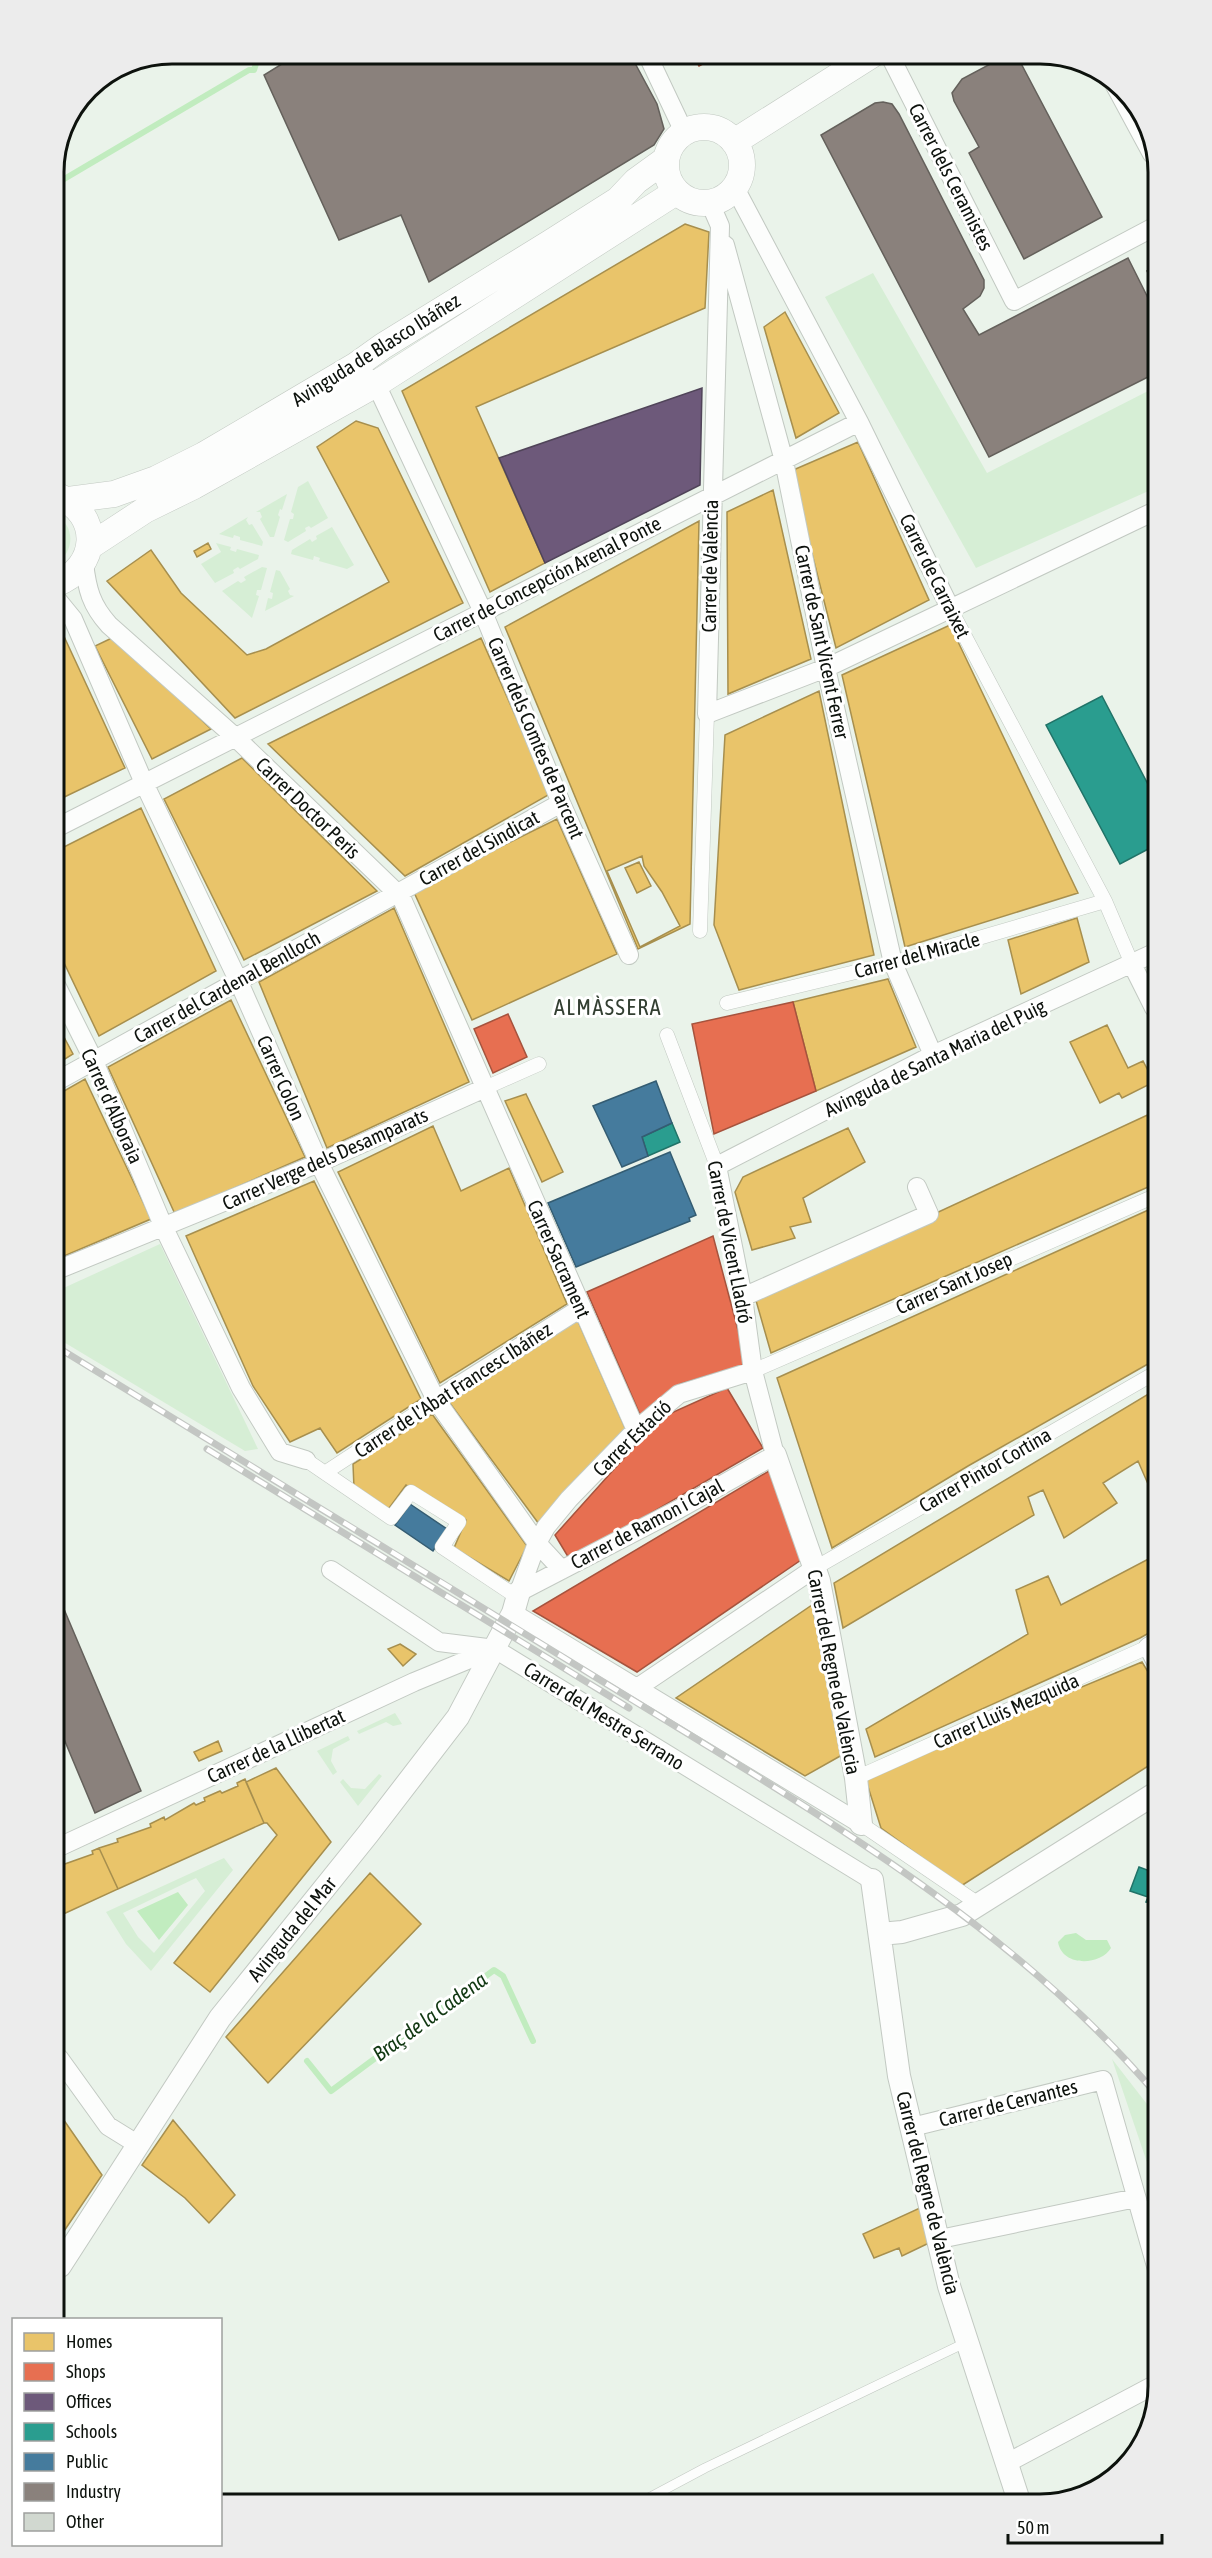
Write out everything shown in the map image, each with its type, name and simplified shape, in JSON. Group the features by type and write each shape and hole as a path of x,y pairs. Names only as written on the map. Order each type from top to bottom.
{"main road":[{"path":"735,142 856,65"},
{"path":"709,127 722,131 735,142 742,163 741,176 735,188 723,199 715,215 700,204 687,200 676,192 666,173 665,160 674,140 684,132 709,127"},
{"name":"Avinguda de Blasco Ibáñez","path":"65,498 114,494 156,479 204,455 355,366 618,200 636,181 665,160"},
{"name":"Avinguda de Blasco Ibáñez","path":"65,580 87,554 145,510 194,486 376,384 676,192"},
{"path":"65,500 78,508 86,520 90,532 87,554"}],"street":[{"path":"652,65 684,132"},
{"name":"Carrer dels Ceramistes","path":"894,65 1014,301 1148,230"},
{"name":"Carrer de Carraixet","path":"735,188 859,422 951,610 1106,901 1132,964"},
{"name":"Carrer de Sant Vicent Ferrer","path":"715,215 784,461 826,668 893,963 933,1055"},
{"name":"Carrer de València","path":"700,931 712,496 715,215"},
{"name":"Carrer dels Comtes de Parcent","path":"355,366 376,384 483,612 561,803 629,955"},
{"name":"Carrer de Concepción Arenal Ponte","path":"65,824 859,422"},
{"path":"707,714 826,668 1148,514"},
{"name":"Carrer Doctor Peris","path":"87,554 86,583 95,609 235,737 397,893 399,892 485,1088"},
{"name":"Carrer Colon","path":"65,609 73,619 144,783 238,980 319,1163 436,1400 537,1543 562,1570"},
{"name":"Carrer del Sindicat","path":"397,893 561,803"},
{"name":"Carrer del Cardenal Benlloch","path":"65,1077 397,893"},
{"name":"Carrer del Miracle","path":"727,1003 893,963 1106,901"},
{"name":"Avinguda de Santa Maria del Puig","path":"717,1166 933,1055 1148,956"},
{"path":"1132,964 1148,996"},
{"name":"Carrer d'Alboraia","path":"65,1001 94,1061 164,1228 241,1388 280,1452 306,1460"},
{"name":"Carrer de Vicent Lladró","path":"667,1035 717,1166 743,1297 753,1371 775,1455"},
{"path":"485,1088 539,1064"},
{"name":"Carrer Verge dels Desamparats","path":"65,1267 319,1163 485,1088"},
{"name":"Carrer Sacrament","path":"485,1088 580,1308 636,1430"},
{"path":"743,1297 929,1214 917,1187"},
{"name":"Carrer Sant Josep","path":"753,1371 1148,1199"},
{"name":"Carrer de l'Abat Francesc Ibáñez","path":"326,1472 580,1308"},
{"name":"Carrer Estació","path":"537,1543 546,1527 569,1499 636,1430 679,1394 753,1371"},
{"name":"Carrer Pintor Cortina","path":"815,1568 1148,1377"},
{"name":"Carrer del Regne de València","path":"775,1455 819,1581 856,1778 861,1824"},
{"name":"Carrer de Ramon i Cajal","path":"516,1601 562,1570 679,1509 775,1455"},
{"path":"306,1460 326,1472"},
{"name":"Carrer del Mestre Serrano","path":"326,1472 391,1518 411,1492 459,1522 442,1547 637,1688 861,1824 980,1905"},
{"path":"516,1601 537,1543"},
{"path":"637,1688 815,1568"},
{"name":"Carrer del Mestre Serrano","path":"331,1570 439,1642 495,1649 872,1880"},
{"name":"Avinguda del Mar","path":"64,2260 220,2018 458,1718 495,1649 516,1601"},
{"name":"Carrer de la Llibertat","path":"64,1845 414,1682 495,1649"},
{"name":"Carrer Lluïs Mezquida","path":"856,1778 1148,1652"},
{"path":"880,1934 902,1932 935,1924 980,1905 1148,1798"},
{"name":"Carrer del Regne de València","path":"872,1880 899,2076 940,2239 949,2286 1016,2494"},
{"path":"64,2065 108,2126 137,2144"},
{"name":"Carrer de Cervantes","path":"912,2127 1103,2080 1136,2198"},
{"path":"940,2239 1136,2198 1148,2239"},
{"path":"1007,2463 1148,2388"}],"lane":[{"path":"657,2494 705,2468 967,2342"}],"shaded area":[{"path":"873,273 987,473 1148,391 1148,491 976,568 825,297"},
{"path":"308,481 328,518 311,528 309,526 305,528 306,531 288,542 284,540 290,519 293,519 294,514 291,512 298,487"},
{"path":"287,494 278,515 280,517 274,537 270,537 260,519 262,517 260,512 256,512"},
{"path":"248,517 246,520 249,525 252,524 263,542 262,546 240,540 240,537 234,535 233,538 219,534"},
{"path":"65,523 70,532 65,555"},
{"path":"332,527 354,565 347,569 319,561 320,558 314,556 313,560 291,554 292,550 310,539 312,542 317,539 316,536"},
{"path":"216,543 231,547 230,550 236,552 237,549 259,555 258,559 240,569 238,567 233,570 234,573 215,583 201,564 221,552"},
{"path":"262,567 267,568 261,590 257,590 256,595 259,596 252,618 222,591 238,581 241,583 246,580 244,577"},
{"path":"276,570 280,571 290,589 288,591 290,595 294,596 265,611 268,598 272,599 273,593 270,592"},
{"path":"160,1244 258,1449 245,1451 64,1342 64,1288"},
{"path":"395,1713 402,1724 393,1726 386,1722 359,1734 357,1731"},
{"path":"348,1736 350,1740 333,1749 331,1761 337,1772 333,1775 317,1751"},
{"path":"379,1774 382,1776 358,1806 340,1782 343,1779 351,1788 365,1789"},
{"path":"224,1858 233,1870 151,1971 126,1944 106,1912","holes":["196,1878 205,1891 154,1953 138,1937 123,1913"]},
{"path":"178,1892 188,1905 159,1940 137,1911"},
{"path":"1076,1933 1086,1940 1107,1940 1111,1948 1106,1954 1090,1961 1074,1960 1066,1956 1058,1942 1065,1935"},
{"path":"1112,2059 1148,2105 1148,2165"}],"building: Homes":[{"path":"685,224 709,232 705,308 476,407 545,563 490,592 402,391"},
{"path":"785,312 839,413 796,438 764,327"},
{"path":"356,421 378,428 463,603 235,718 107,581 151,550 181,593 247,655 266,649 389,582 317,447"},
{"path":"858,442 929,600 836,648 791,471"},
{"path":"773,490 811,659 728,694 727,512"},
{"path":"699,521 690,924 638,949 505,627"},
{"path":"208,543 211,549 197,557 194,551"},
{"path":"950,625 1078,893 905,947 842,675"},
{"path":"114,637 211,729 152,759 95,646"},
{"path":"65,638 125,768 65,797"},
{"path":"481,638 550,794 405,876 268,744"},
{"path":"819,691 874,955 739,990 714,925 725,735"},
{"path":"242,758 377,891 244,960 164,799"},
{"path":"141,808 216,971 99,1036 65,964 65,847"},
{"path":"557,819 617,954 472,1020 413,890"},
{"path":"642,856 644,866 662,892 680,926 640,947 607,871","holes":["639,862 651,886 637,893 625,868"]},
{"path":"394,908 469,1082 327,1148 259,982"},
{"path":"1077,918 1089,962 1021,994 1008,940"},
{"path":"888,979 916,1047 816,1091 793,1002"},
{"path":"231,1000 305,1157 175,1214 108,1067"},
{"path":"1107,1025 1128,1068 1143,1061 1148,1071 1148,1085 1122,1098 1119,1093 1100,1103 1070,1042"},
{"path":"65,1038 73,1054 65,1059"},
{"path":"85,1079 151,1219 65,1256 65,1091"},
{"path":"526,1094 563,1172 542,1182 505,1101"},
{"path":"1148,1115 1148,1187 771,1353 755,1297"},
{"path":"433,1126 461,1191 509,1168 567,1304 440,1383 338,1172"},
{"path":"848,1128 865,1162 803,1198 811,1222 790,1227 795,1238 752,1250 735,1192 743,1177"},
{"path":"314,1181 421,1399 337,1453 320,1428 290,1442 253,1386 186,1236"},
{"path":"1148,1210 1148,1364 968,1466 832,1548 777,1378"},
{"path":"577,1319 626,1430 539,1524 449,1402"},
{"path":"1148,1394 1148,1484 1138,1461 1103,1483 1117,1503 1064,1538 1043,1490 1028,1497 1034,1515 843,1628 834,1583"},
{"path":"432,1414 527,1546 509,1581 454,1548 466,1520 406,1485 387,1511 354,1488 353,1464"},
{"path":"1148,1559 1148,1634 875,1757 866,1729 1028,1634 1016,1590 1048,1576 1061,1605"},
{"path":"812,1605 842,1755 805,1776 676,1698"},
{"path":"400,1644 416,1654 403,1666 388,1649"},
{"path":"1142,1662 1148,1672 1148,1766 961,1886 881,1828 865,1777"},
{"path":"218,1741 222,1751 199,1761 194,1752"},
{"path":"276,1768 331,1842 210,1992 174,1963 277,1835 267,1823 264,1823 246,1782"},
{"path":"245,1779 264,1823 118,1889 99,1848 151,1827 150,1824 164,1817 165,1820 194,1803 196,1805 205,1801 204,1798 238,1786 237,1783"},
{"path":"99,1848 118,1889 64,1914 64,1864 93,1854 92,1851"},
{"path":"370,1873 421,1924 268,2083 226,2037"},
{"path":"64,2120 102,2175 64,2231"},
{"path":"173,2120 235,2195 209,2223 185,2198 142,2165"},
{"path":"922,2207 931,2242 902,2256 899,2248 874,2258 863,2234"}],"building: Shops":[{"path":"793,1002 816,1091 714,1134 692,1024"},
{"path":"508,1014 527,1057 493,1073 474,1029"},
{"path":"713,1236 747,1364 680,1384 641,1417 587,1292"},
{"path":"727,1388 763,1448 570,1560 555,1535 660,1418"},
{"path":"769,1471 801,1560 637,1672 533,1611"}],"building: Offices":[{"path":"702,388 700,485 545,563 499,458"}],"building: Schools":[{"path":"1102,696 1148,784 1148,849 1120,864 1046,725"},
{"path":"672,1123 680,1142 648,1156 642,1137"},
{"path":"1139,1867 1147,1870 1148,1897 1130,1891"}],"building: Public":[{"path":"656,1081 672,1123 642,1137 648,1156 622,1167 593,1106"},
{"path":"670,1152 696,1215 689,1218 690,1221 576,1267 548,1203"},
{"path":"410,1504 447,1529 433,1551 395,1525"}],"building: Industry":[{"path":"280,65 636,65 657,104 664,129 654,145 429,282 401,215 339,240 264,75"},
{"path":"988,65 1022,65 1102,217 1024,259 969,153 979,147 952,93 962,79"},
{"path":"875,103 892,104 899,114 984,280 984,288 980,296 963,309 979,335 1128,258 1148,298 1148,377 989,457 821,135"},
{"path":"64,1610 141,1791 95,1813 64,1740"}],"waterway":[{"path":"65,179 249,70 254,70 256,65"},
{"name":"Braç de la Cadena","path":"307,2061 331,2091 494,1970 503,1976 533,2041"}],"railway":[{"path":"64,1352 765,1782 906,1874 974,1924 1039,1977 1100,2033 1148,2085"},
{"path":"207,1449 629,1708"}],"district":[{"name":"ALMÀSSERA","path":"608,1007"}]}
